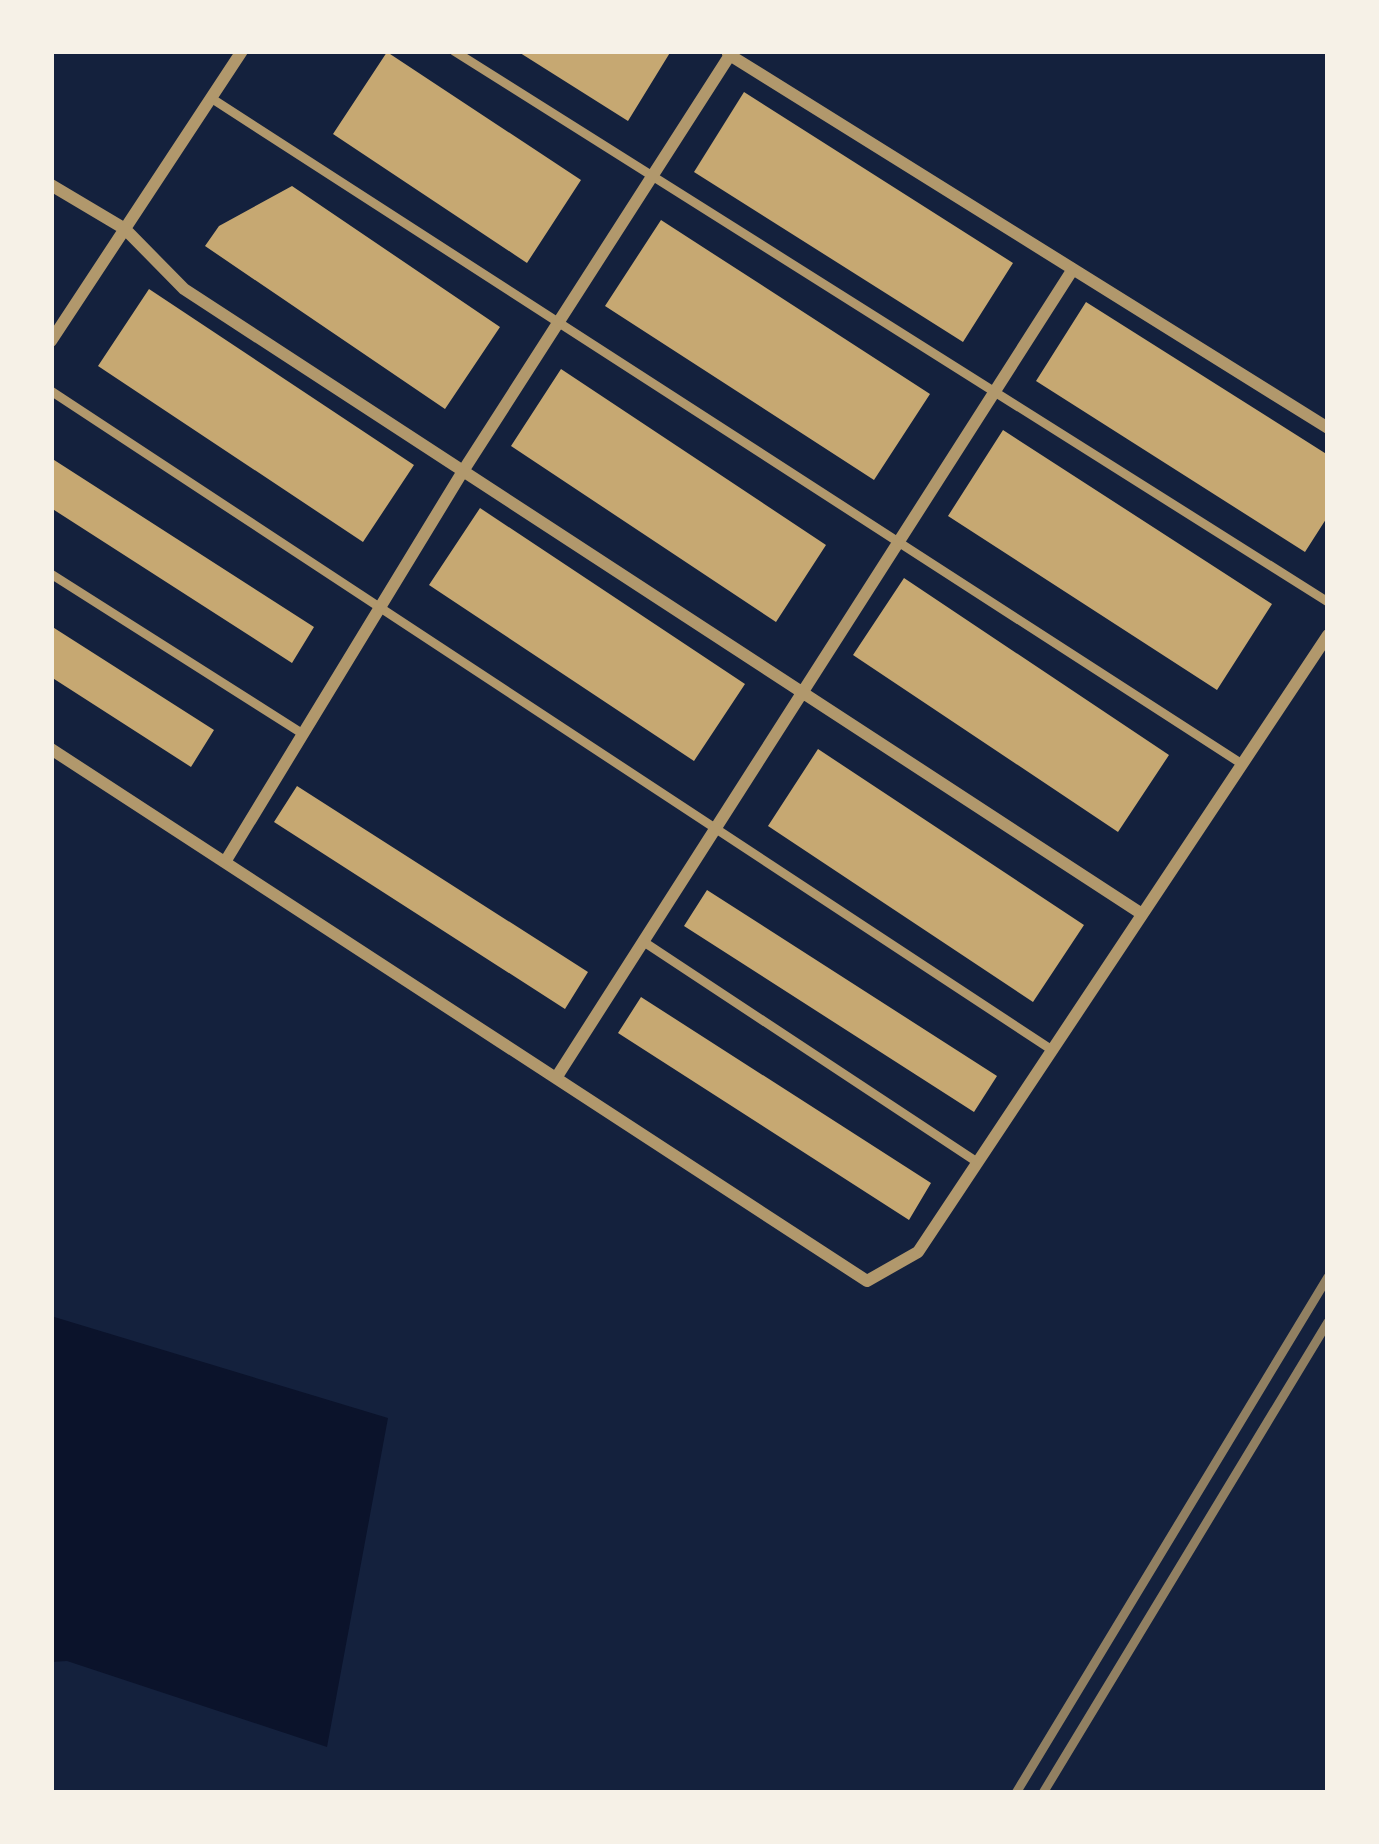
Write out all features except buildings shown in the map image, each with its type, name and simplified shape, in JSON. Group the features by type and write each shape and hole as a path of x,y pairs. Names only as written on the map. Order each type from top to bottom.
{"street":[{"path":"51,340 242,51"},
{"path":"225,862 463,471 727,53 1328,428"},
{"path":"51,185 125,229 184,289 1142,914"},
{"path":"556,1078 1073,268"},
{"path":"51,748 867,1281 917,1252 1328,635"}],"lane":[{"path":"454,51 1328,602"},
{"path":"211,98 1242,764"},
{"path":"51,392 1052,1050"},
{"path":"51,574 303,734"},
{"path":"644,941 977,1162"}],"water":[{"path":"51,1316 388,1418 327,1747 67,1661 51,1662"}],"railway":[{"path":"1016,1793 1328,1277"},
{"path":"1043,1793 1328,1322"}]}
